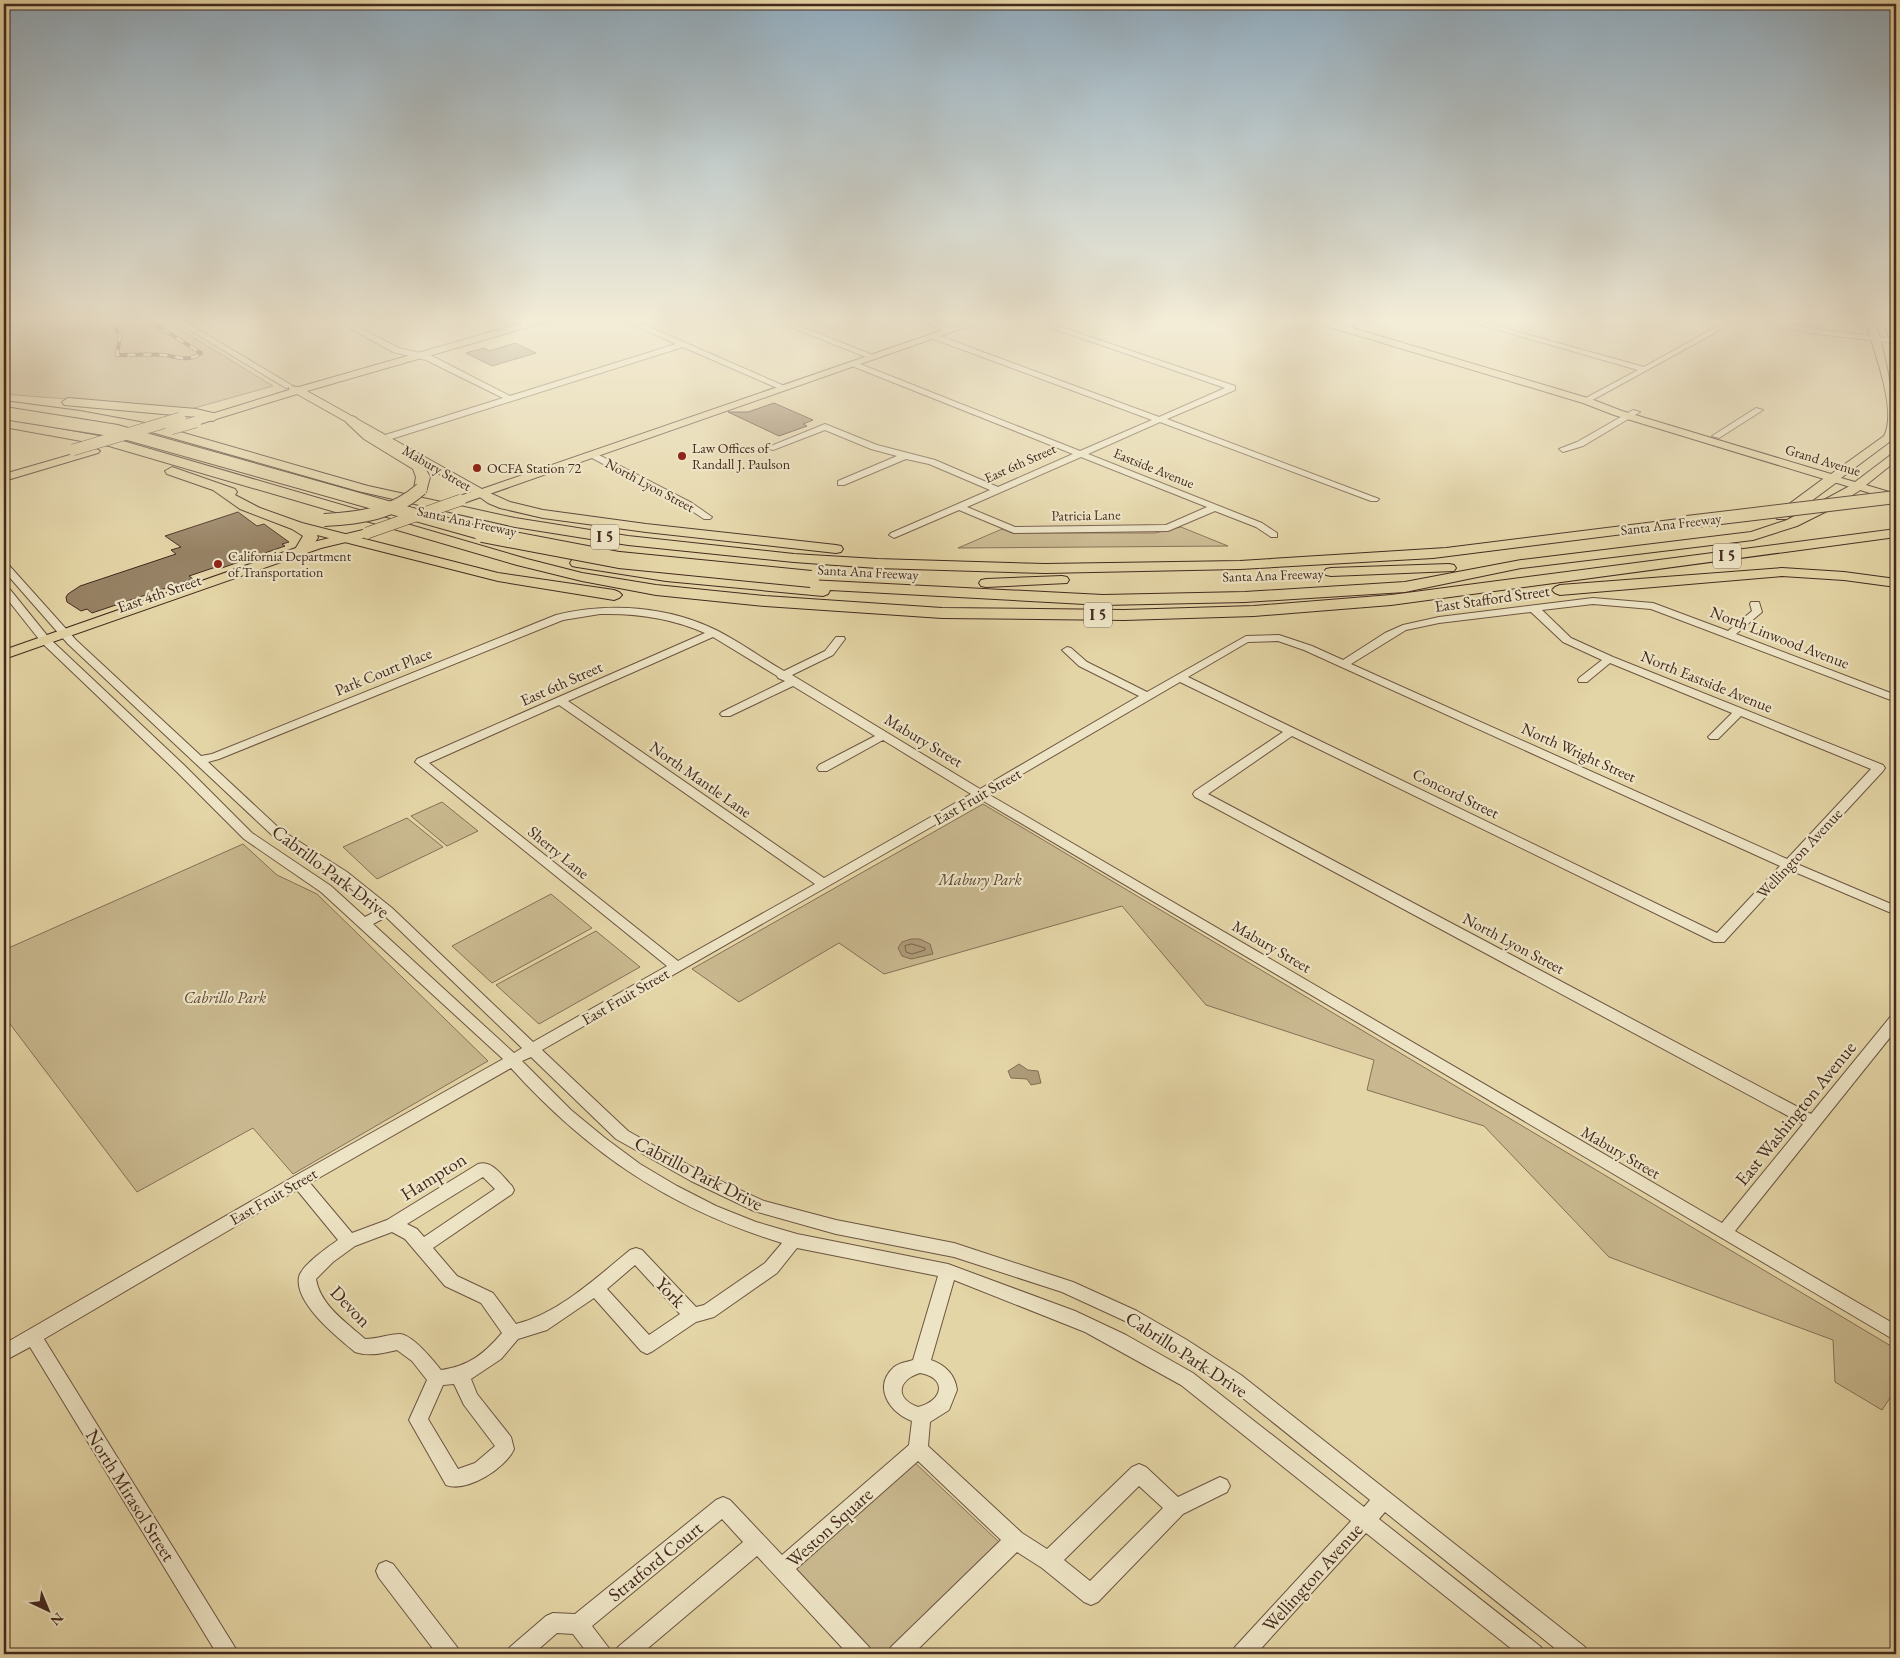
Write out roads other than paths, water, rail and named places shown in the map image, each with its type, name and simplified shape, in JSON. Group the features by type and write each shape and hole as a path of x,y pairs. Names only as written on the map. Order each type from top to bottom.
{"highway":[{"path":"7,397 196,418 213,417"},
{"name":"Santa Ana Freeway","path":"4,405 143,426 302,472 449,510 548,529 725,552 809,559 1029,568 1209,566 1445,552"},
{"path":"4,415 60,424 143,442 421,524 489,540 617,563 712,575 1081,600"},
{"path":"18,424 39,436 141,461 294,514 324,520 356,518 391,509 415,495 421,489 423,477 418,467 368,436 351,420"},
{"name":"Santa Ana Freeway","path":"4,422 111,442 582,577 656,590 764,600 942,612 1124,615 1301,608 1431,596 1896,533"},
{"name":"Santa Ana Freeway","path":"302,472 315,483 437,516 506,531 612,549 771,566 933,576 1062,580 1220,577 1331,572 1445,552 1896,498"},
{"path":"1331,572 1463,567 1746,530 1779,518 1836,476"},
{"path":"1405,587 1521,564 1753,536 1792,523 1824,507 1861,483"},
{"path":"218,488 228,498 272,518 488,574 573,590 727,605 764,600"},
{"path":"481,493 508,507 537,513 651,530 876,554 914,564"},
{"path":"298,526 309,534 311,538 301,551"},
{"name":"Santa Ana Freeway","path":"458,543 505,547 590,566 775,588 891,597 1036,602 1081,600"},
{"path":"1504,586 1557,590 1782,572 1844,576 1896,583"},
{"name":"Santa Ana Freeway","path":"1405,587 1500,577 1557,578"},
{"path":"810,581 931,583 1062,580"},
{"name":"I 5","path":"1081,600 1245,597 1405,587"}],"main road":[{"path":"4,478 263,397"},
{"path":"213,417 267,397"},
{"name":"Mabury Street","path":"310,397 481,493"},
{"name":"East 4th Street","path":"69,638 301,551 367,533 758,397"},
{"name":"Grand Avenue","path":"1576,397 1836,476 1896,490"},
{"path":"1836,476 1888,438 1893,430 1895,411 1892,397"},
{"name":"Grand Avenue","path":"1632,414 1716,436 1836,476"},
{"path":"4,470 180,418 196,418"},
{"path":"1861,483 1896,456"},
{"name":"Grand Avenue","path":"1861,483 1896,498"},
{"name":"East 4th Street","path":"4,655 50,644 334,551 352,538"},
{"name":"East 4th Street","path":"4,666 50,644"}],"street":[{"path":"385,438 515,397"},
{"name":"Eastside Avenue","path":"939,397 1259,525 1274,535"},
{"path":"1100,397 1374,498"},
{"name":"East 6th Street","path":"958,506 1210,397"},
{"path":"1592,402 1599,397"},
{"path":"1716,436 1758,410"},
{"path":"1563,450 1580,444 1632,414"},
{"path":"770,448 825,427 874,447 932,462 996,489"},
{"name":"North Lyon Street","path":"593,455 689,505 707,517"},
{"path":"841,483 905,456"},
{"path":"894,535 958,506"},
{"name":"Patricia Lane","path":"958,506 1014,530 1168,528 1215,507"},
{"name":"Cabrillo Park Drive","path":"4,565 69,638 277,833 342,875 387,911 622,1135 697,1177 760,1206 836,1227 954,1250 1067,1287 1131,1316 1181,1345 1235,1381 1578,1654"},
{"name":"Cabrillo Park Drive","path":"4,588 50,644 248,836 326,889 502,1048 523,1074 595,1141 642,1174 691,1202 749,1226 794,1240 948,1271 1076,1319 1132,1346 1187,1379 1534,1654"},
{"name":"East Stafford Street","path":"1345,663 1403,628 1439,620 1593,601 1653,606"},
{"path":"1729,635 1757,612 1755,604"},
{"name":"North Linwood Avenue","path":"1653,606 1896,699"},
{"name":"North Eastside Avenue","path":"1533,608 1567,640 1609,660 1879,768"},
{"name":"Mabury Street","path":"578,610 623,610 669,615 689,621 714,633 787,679 980,794 1896,1334"},
{"name":"Park Court Place","path":"180,768 198,760 215,756 578,610"},
{"name":"East 6th Street","path":"422,762 714,633"},
{"name":"North Wright Street","path":"1246,640 1279,638 1345,663 1789,864 1896,910"},
{"path":"726,714 829,653 840,639"},
{"name":"East Fruit Street","path":"4,1353 299,1181 824,884 1179,677 1246,640"},
{"path":"1067,650 1083,664 1147,696"},
{"path":"1583,680 1609,660"},
{"name":"Concord Street","path":"1179,677 1719,939"},
{"name":"North Mantle Lane","path":"560,701 824,884"},
{"path":"1714,737 1740,711"},
{"name":"North Lyon Street","path":"1292,732 1199,794 1813,1122"},
{"path":"824,768 883,736"},
{"name":"Sherry Lane","path":"422,762 677,967"},
{"name":"Wellington Avenue","path":"1719,939 1879,768"},
{"path":"364,922 387,911"},
{"name":"East Washington Avenue","path":"1724,1233 1896,1020"},
{"name":"Hampton","path":"393,1225 484,1168 506,1190 422,1247"},
{"path":"299,1181 349,1242 393,1225 411,1234 451,1281 487,1298 512,1333 494,1354 475,1368 460,1375 437,1378 418,1420 454,1480 464,1478 500,1455 505,1449 504,1443 470,1399 460,1375"},
{"path":"692,1315 708,1312 771,1268 794,1240"},
{"name":"Devon","path":"349,1242 327,1258 308,1277 310,1295 330,1320 361,1347 378,1347 400,1342 418,1356 437,1378"},
{"name":"York","path":"512,1333 541,1325 596,1288 636,1255 692,1315 647,1346 596,1288"},
{"path":"920,1365 948,1271"},
{"name":"North Mirasol Street","path":"33,1336 229,1654"},
{"path":"920,1365 929,1366 944,1376 948,1384 948,1392 940,1407 922,1414 905,1410 898,1405 892,1391 893,1383 904,1370 920,1365"},
{"path":"922,1414 918,1449 1015,1540 1049,1561 1091,1596 1176,1508 1220,1486"},
{"name":"Weston Square","path":"862,1654 782,1568 918,1449"},
{"path":"1049,1561 1139,1472 1176,1508"},
{"name":"Wellington Avenue","path":"1242,1654 1364,1518 1383,1500"},
{"name":"Stratford Court","path":"578,1624 723,1506 782,1568"},
{"path":"898,1654 1015,1540"},
{"path":"625,1654 758,1542"},
{"path":"386,1571 450,1654"},
{"path":"518,1654 553,1623 578,1624 601,1654"}],"water":[{"path":"920,939 930,944 933,954 911,959 902,956 898,948 902,942"},
{"path":"1019,1064 1028,1070 1038,1071 1041,1083 1031,1085 1027,1079 1011,1078 1008,1071"}],"place":[{"name":"Law Offices of Randall J. Paulson","path":"682,456"},
{"name":"OCFA Station 72","path":"477,468"},
{"name":"California Department of Transportation","path":"218,564"}],"park label":[{"name":"Mabury Park","path":"980,879"},
{"name":"Cabrillo Park","path":"225,997"}]}
